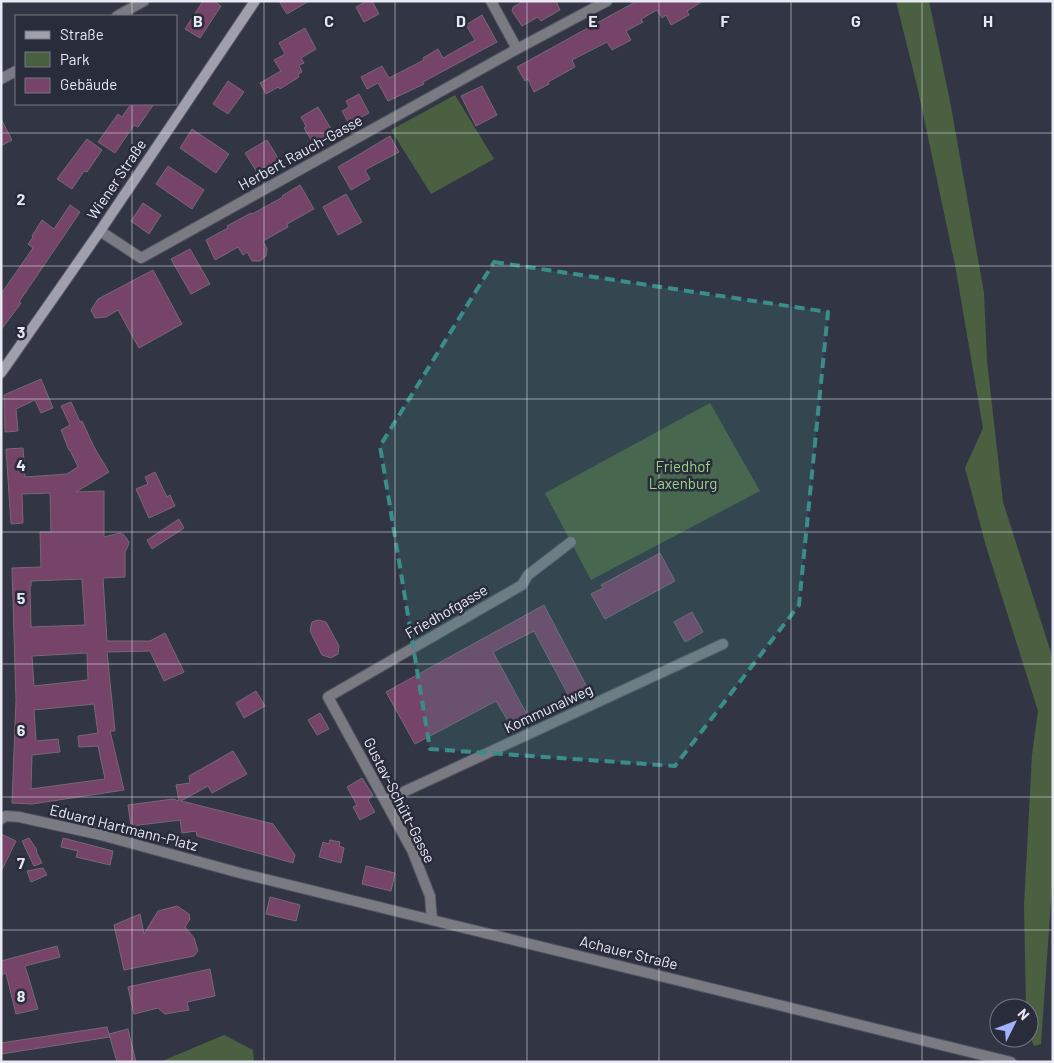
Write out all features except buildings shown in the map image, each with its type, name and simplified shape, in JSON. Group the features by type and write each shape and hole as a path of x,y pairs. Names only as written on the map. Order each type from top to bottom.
{"main road":[{"name":"Wiener Straße","path":"1,373 100,231 255,1"}],"street":[{"path":"119,15 144,1"},
{"path":"491,1 517,50"},
{"name":"Herbert Rauch-Gasse","path":"100,231 141,258 607,1"},
{"path":"1,79 15,72"},
{"name":"Friedhofgasse","path":"328,697 522,585 528,575 571,542"},
{"name":"Kommunalweg","path":"386,800 723,644"},
{"name":"Gustav-Schütt-Gasse","path":"328,697 412,850 430,896 432,920"},
{"name":"Eduard Hartmann-Platz","path":"1,819 6,816 19,817 101,835 240,873"},
{"name":"Achauer Straße","path":"240,873 1010,1062"}],"highlighted area":[{"path":"494,262 828,312 799,605 675,766 430,749 380,446"}],"green space":[{"path":"896,1 929,1 950,101 984,293 987,361 1003,502 1053,659 1053,872 1041,1044 1039,1045 1039,998 1026,998 1024,906 1032,755 1038,711 986,546 965,468 983,428 955,265 918,90"},
{"path":"455,95 494,159 431,194 391,130"},
{"name":"Friedhof Laxenburg","path":"710,403 760,491 591,580 545,493"},
{"path":"224,1035 253,1050 254,1062 160,1062"}]}
